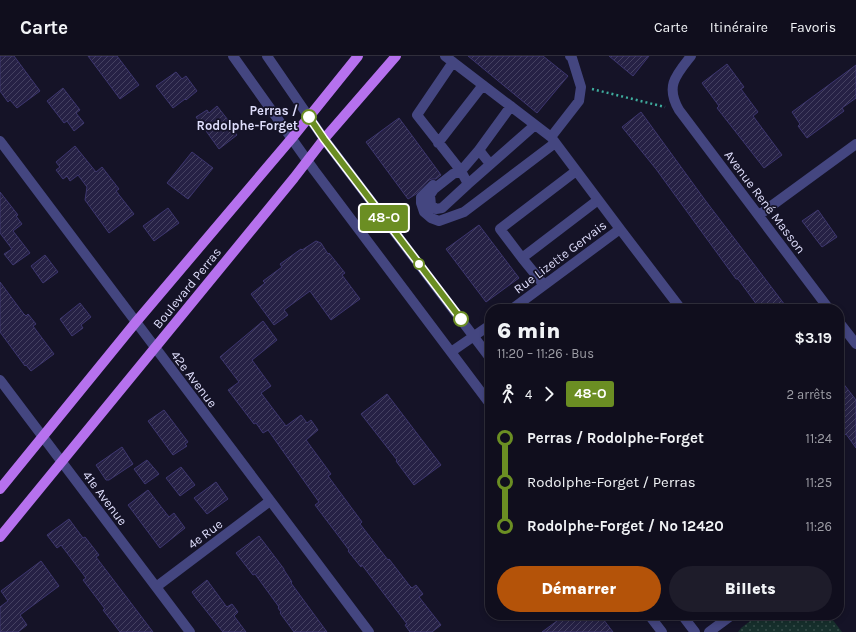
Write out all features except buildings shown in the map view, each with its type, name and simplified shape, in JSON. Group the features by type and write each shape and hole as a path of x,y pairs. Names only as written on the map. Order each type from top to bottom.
{"main road":[{"name":"Boulevard Perras","path":"0,489 136,322 292,138 358,56"},
{"name":"Boulevard Perras","path":"0,537 324,139 396,56"}],"street":[{"path":"233,56 307,160 485,398"},
{"path":"267,56 324,139 485,351"},
{"path":"445,56 553,140 620,229"},
{"path":"457,172 446,174 421,197 424,212 431,218 439,221 464,212 553,140 579,101 581,87 570,56"},
{"name":"Avenue René Masson","path":"691,56 673,81 672,91 674,101 679,110 826,304"},
{"path":"453,62 417,115 457,172 468,184"},
{"path":"438,143 483,85"},
{"path":"511,106 479,150 457,172 434,189 430,195 431,205 436,209 442,208 535,125"},
{"name":"42e Avenue","path":"0,141 369,632"},
{"path":"759,215 856,144"},
{"path":"479,150 490,164"},
{"path":"544,285 500,229 576,171"},
{"path":"522,258 598,200"},
{"name":"Rue Lizette Gervais","path":"519,304 620,229 677,304"},
{"path":"450,352 485,328"},
{"path":"844,328 856,344"},
{"name":"41e Avenue","path":"0,380 190,632"},
{"name":"4e Rue","path":"156,588 270,501"},
{"path":"653,620 662,632"},
{"path":"686,620 695,632"},
{"path":"709,632 725,620"}],"path":[{"path":"581,87 679,110"}],"green space":[{"path":"751,620 833,620 842,632 738,632"}],"bus line":[{"name":"48-O","path":"309,117 324,139 461,319"}],"place":[{"name":"Perras / Rodolphe-Forget","path":"309,117"}]}
